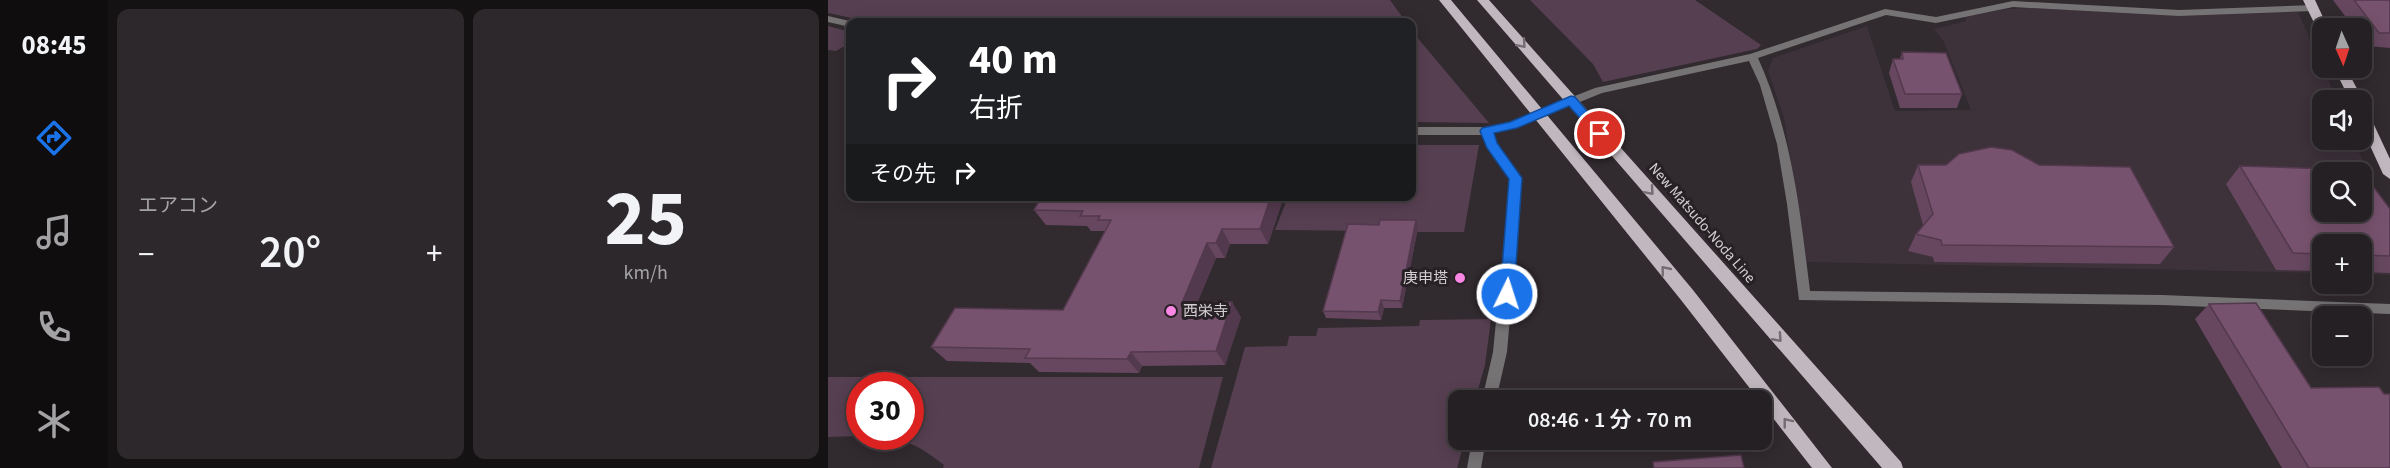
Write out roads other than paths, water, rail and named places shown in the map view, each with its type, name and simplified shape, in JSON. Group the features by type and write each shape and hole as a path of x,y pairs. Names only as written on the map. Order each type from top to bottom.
{"main road":[{"path":"1445,0 1823,468"},
{"name":"New Matsudo-Noda Line","path":"1484,0 1894,468"},
{"path":"2311,4 2317,18"},
{"path":"2372,136 2390,174"}],"street":[{"path":"1416,131 1486,131 1512,125 1599,90 1752,57 1885,12 1936,20 2013,4 2179,13 2311,4"},
{"path":"828,19 846,23"},
{"path":"1752,57 1761,74 1783,140 1804,296 2162,300 2390,309"},
{"path":"1486,131 1491,144 1516,178 1502,341 1491,390"},
{"path":"1474,468 1477,450"}],"place":[{"name":"庚申塔","path":"1460,278"},
{"name":"西栄寺","path":"1171,311"}]}
